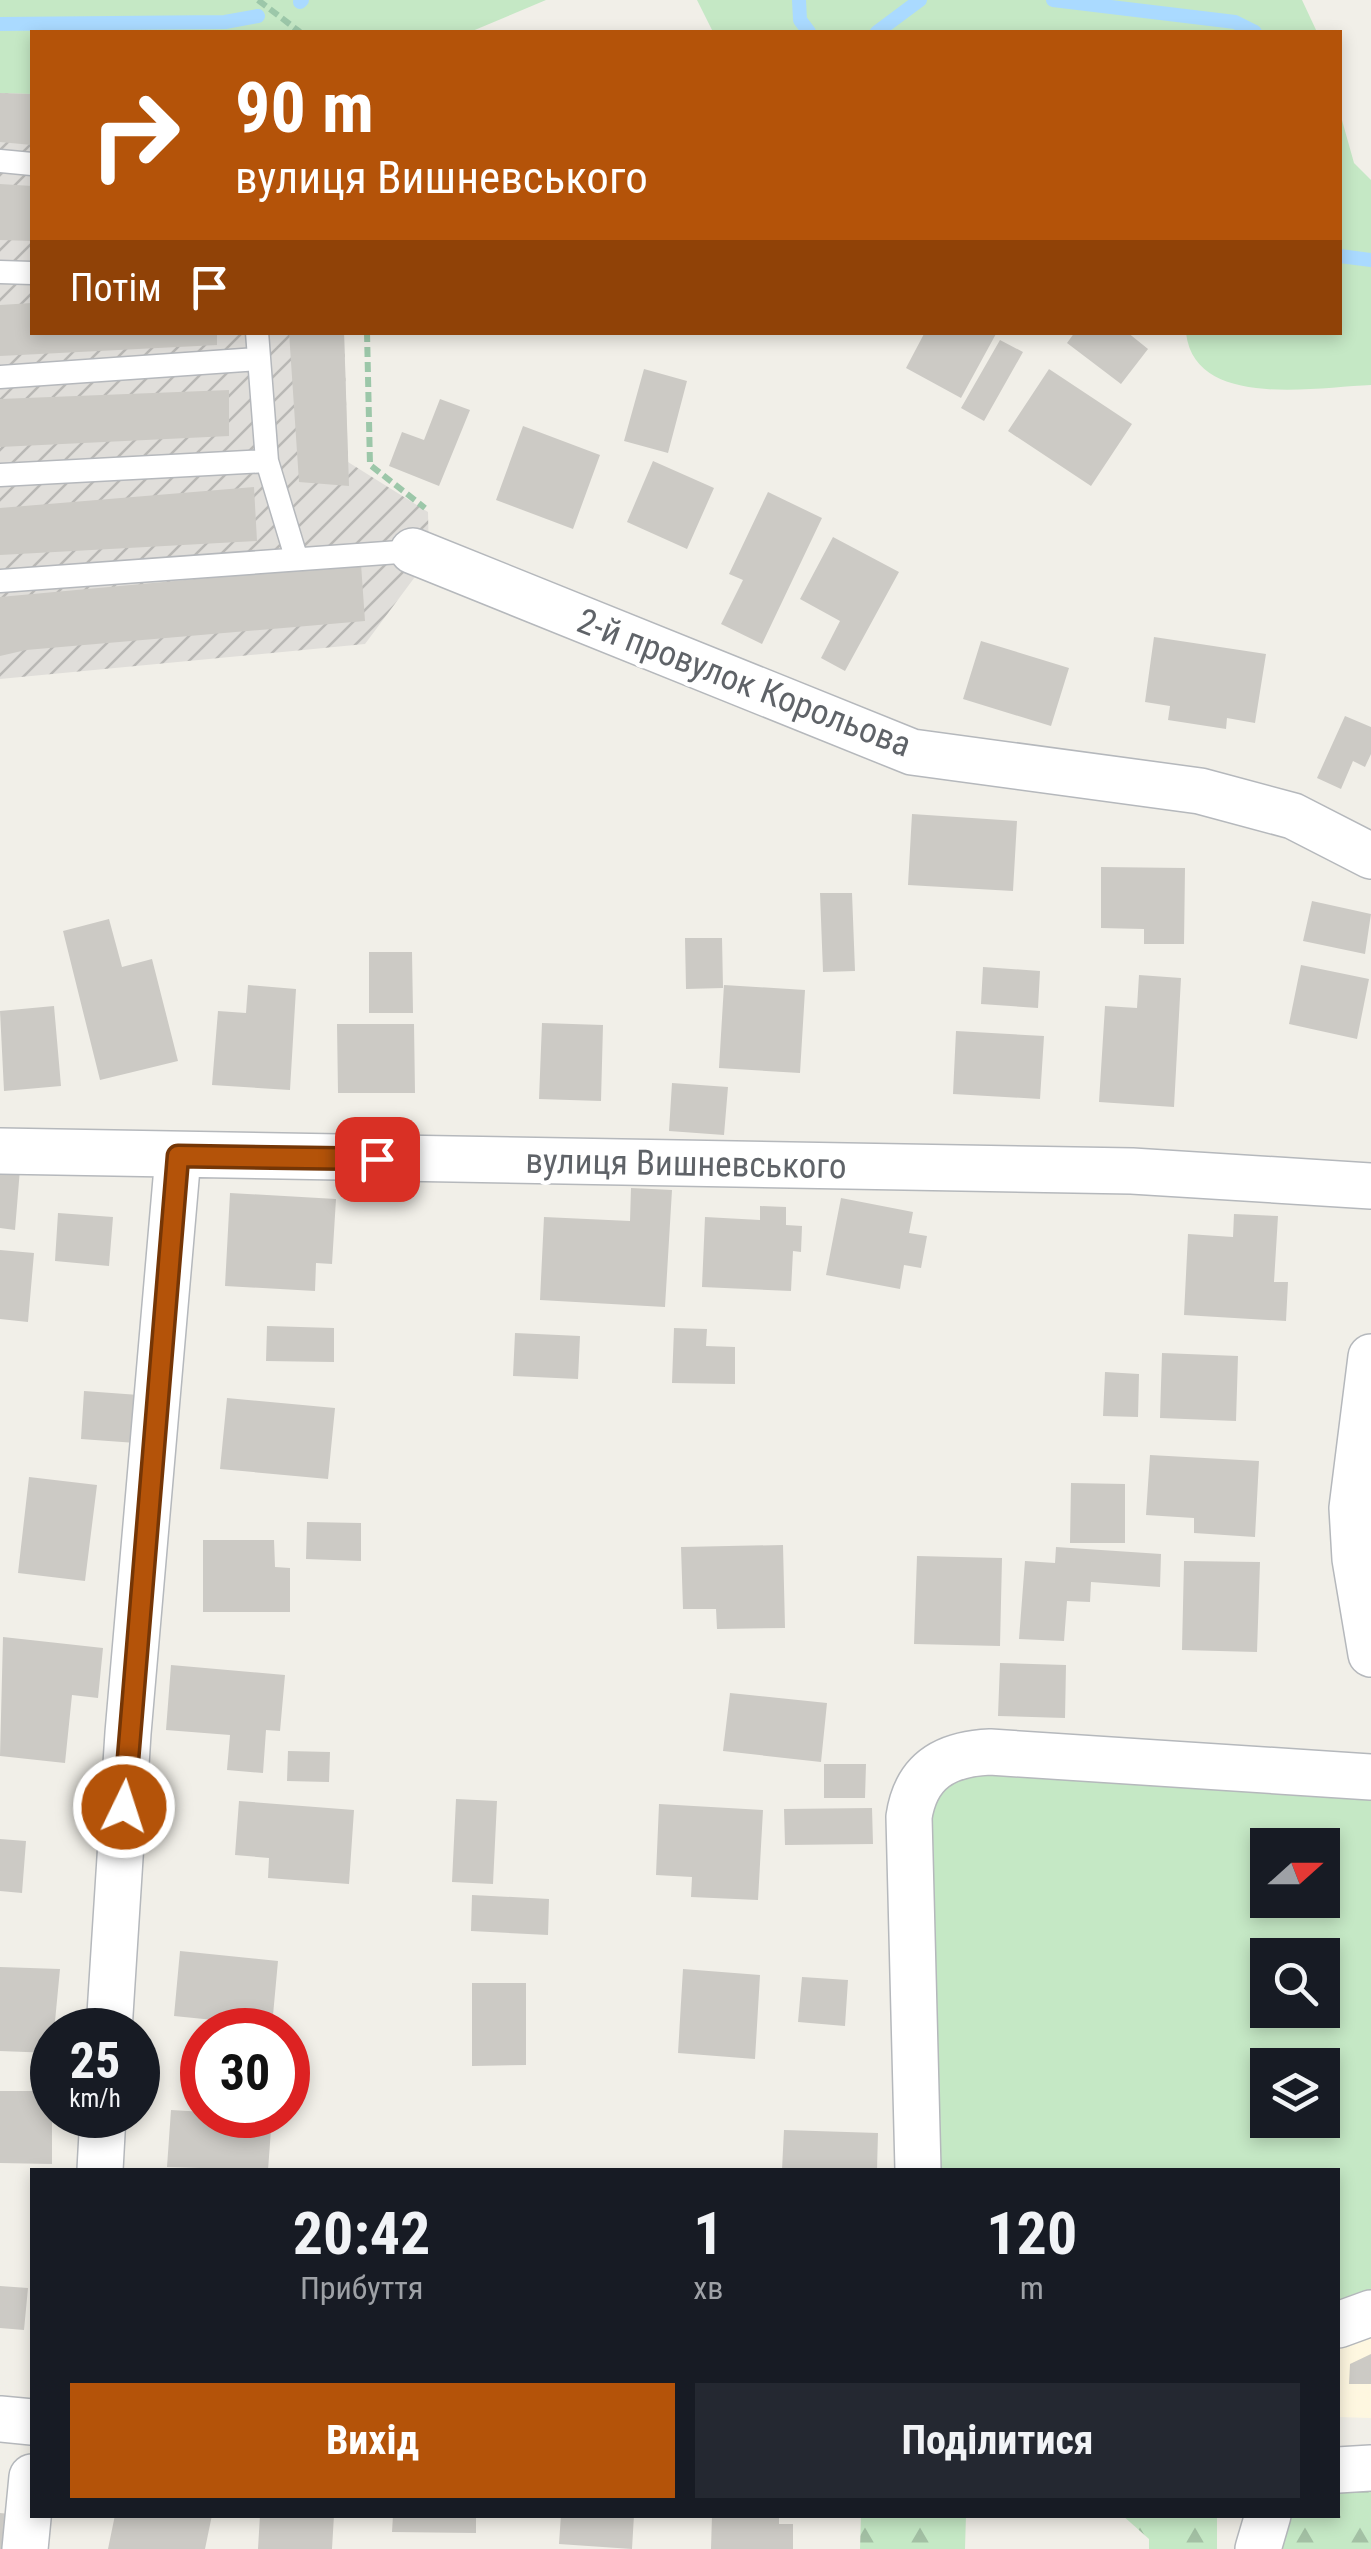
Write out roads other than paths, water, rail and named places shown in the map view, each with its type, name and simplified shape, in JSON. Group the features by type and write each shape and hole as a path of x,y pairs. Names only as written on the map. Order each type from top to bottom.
{"street":[{"name":"2-й провулок Корольова","path":"421,555 912,752 1200,791 1293,816 1371,856"},
{"name":"вулиця Вишневського","path":"0,1151 1132,1171 1371,1186"},
{"path":"110,2008 128,1733 178,1156"},
{"path":"1371,1358 1352,1508 1371,1654"},
{"path":"918,2168 909,1817 918,1783 930,1770 947,1758 990,1752 1371,1778"},
{"path":"100,2168 102,2138"},
{"path":"1340,2324 1371,2312"},
{"path":"0,2419 30,2422"},
{"path":"1340,2470 1371,2468"},
{"path":"26,2549 30,2501"},
{"path":"1258,2549 1267,2518"}],"lane":[{"path":"0,161 30,164"},
{"path":"0,272 30,272"},
{"path":"257,335 268,461 296,557"},
{"path":"0,376 258,360"},
{"path":"0,475 268,461"},
{"path":"0,581 296,557 421,555"}],"waterway":[{"path":"799,0 800,20 808,30"},
{"path":"880,30 920,0"},
{"path":"1053,0 1235,22 1251,30"},
{"path":"0,24 225,22 258,16"},
{"path":"1342,256 1371,260"}]}
